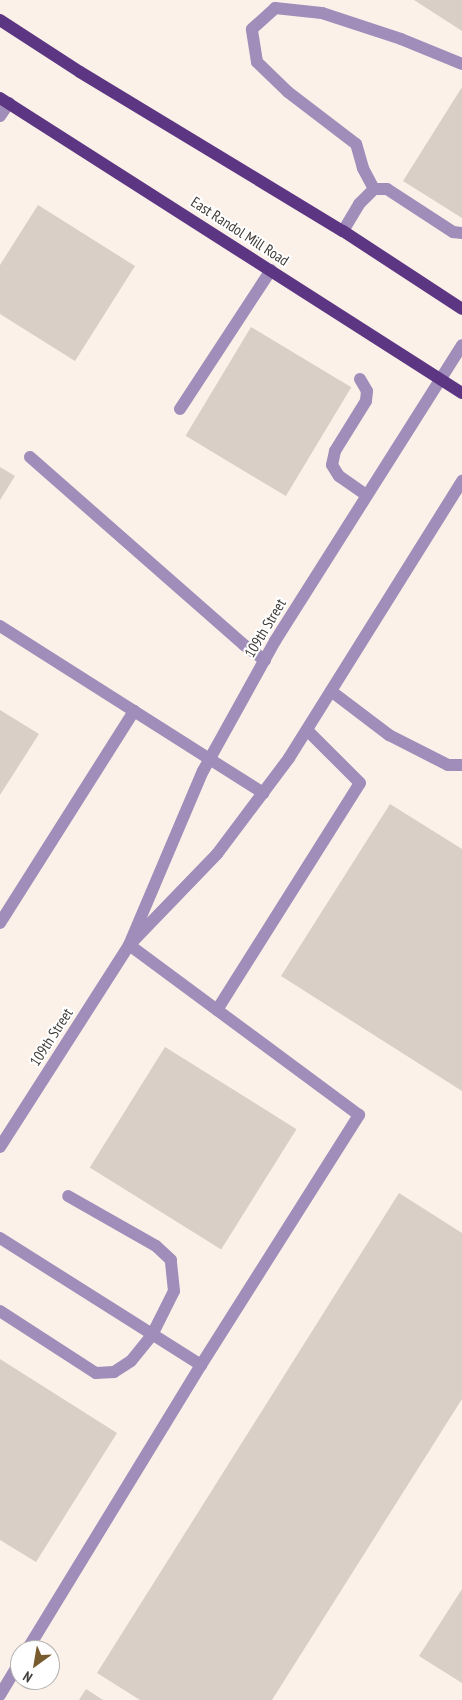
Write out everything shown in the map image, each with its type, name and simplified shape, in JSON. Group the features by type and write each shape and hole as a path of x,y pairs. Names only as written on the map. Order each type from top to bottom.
{"main road":[{"path":"0,20 80,72 343,231 462,309"},
{"name":"East Randol Mill Road","path":"4,101 462,393"}],"street":[{"path":"374,190 362,168 356,144 288,92 257,62 252,29 274,8 322,14 401,39 462,64"},
{"path":"0,116 4,101"},
{"path":"343,231 359,204 374,190 387,188 453,232 462,233"},
{"path":"180,409 271,270"},
{"name":"109th Street","path":"0,1146 129,945 210,759 264,660 439,378 462,345"},
{"path":"360,379 367,391 366,401 335,451 332,465 339,476 366,495"},
{"path":"30,457 244,645 264,660"},
{"name":"109th Street","path":"129,945 217,854 263,793 307,730 462,481"},
{"path":"0,626 263,793"},
{"path":"331,691 389,735 448,765 462,765"},
{"path":"0,923 134,711"},
{"path":"217,1010 360,783 307,730"},
{"path":"33,1640 201,1365 358,1115 129,945"},
{"path":"0,1312 96,1373 114,1372 132,1361 152,1335 174,1291 171,1260 156,1246 68,1196"},
{"path":"0,1238 201,1365"},
{"path":"0,1694 10,1678"}],"building":[{"path":"414,0 462,0 462,31"},
{"path":"462,87 462,218 403,181"},
{"path":"38,205 135,266 75,361 0,314 0,265"},
{"path":"251,327 351,387 286,496 186,436"},
{"path":"0,467 15,476 0,500"},
{"path":"0,710 39,734 0,795"},
{"path":"390,804 462,849 462,1091 281,976"},
{"path":"165,1047 296,1129 221,1250 90,1167"},
{"path":"399,1193 462,1233 462,1399 272,1700 140,1700 97,1673"},
{"path":"0,1359 117,1433 36,1562 0,1540"},
{"path":"462,1589 462,1683 419,1656"},
{"path":"86,1689 103,1700 79,1700"}]}
